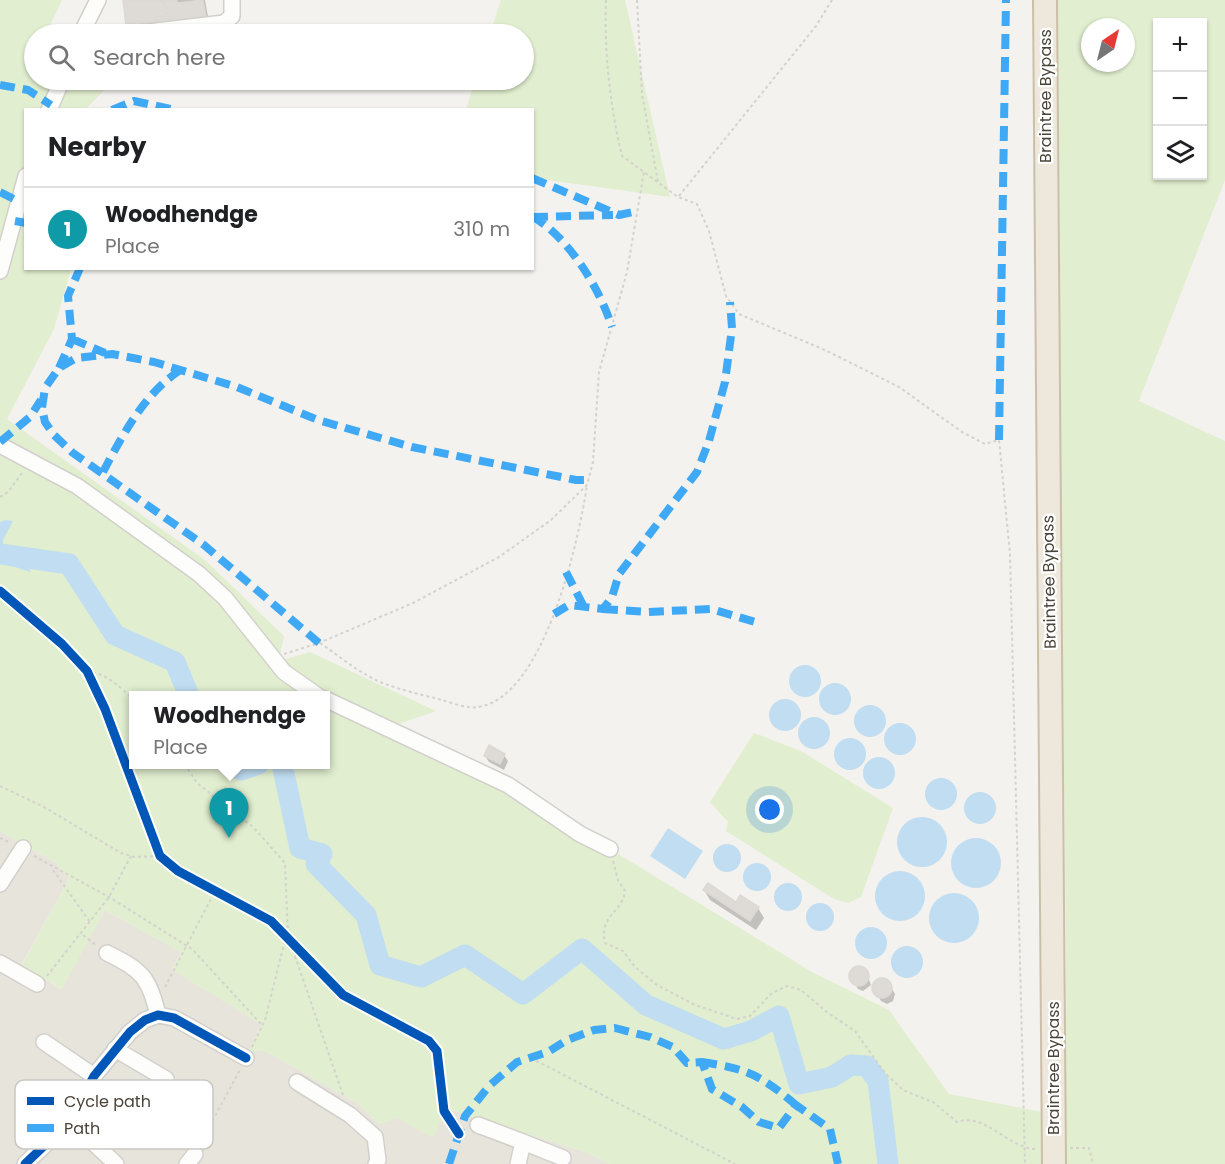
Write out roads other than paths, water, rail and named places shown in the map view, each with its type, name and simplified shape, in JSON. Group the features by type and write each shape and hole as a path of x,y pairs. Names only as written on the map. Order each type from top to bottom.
{"highway":[{"name":"Braintree Bypass","path":"1045,0 1054,1164"}],"street":[{"path":"86,24 98,0"},
{"path":"216,24 224,23 232,16 232,0"},
{"path":"50,108 58,90"},
{"path":"0,271 24,183"},
{"path":"0,445 78,486 199,574 225,598 284,672 309,691"},
{"path":"330,701 508,785 580,834 610,849"},
{"path":"0,884 22,848"},
{"path":"107,953 137,968 149,985 156,1009 186,1023 246,1058"},
{"path":"0,964 37,984"},
{"path":"92,1080 130,1032 156,1009"},
{"path":"44,1042 94,1076"},
{"path":"115,1049 165,1080"},
{"path":"297,1082 350,1115 375,1137 378,1160 376,1164"},
{"path":"478,1125 563,1158"},
{"path":"518,1164 524,1142"},
{"path":"26,1164 41,1149"},
{"path":"100,1149 116,1164"}],"water":[{"path":"13,521 3,540 3,550 18,564 30,568 30,572 0,562 0,522"},
{"path":"805,665 816,670 821,681 816,692 805,697 794,692 789,681 794,670"},
{"path":"835,683 846,688 851,699 846,710 835,715 824,710 819,699 824,688"},
{"path":"785,699 796,704 801,715 796,726 785,731 774,726 769,715 774,704"},
{"path":"870,705 881,710 886,721 881,732 870,737 859,732 854,721 859,710"},
{"path":"814,717 825,722 830,733 825,744 814,749 803,744 798,733 803,722"},
{"path":"900,723 911,728 916,739 911,750 900,755 889,750 884,739 889,728"},
{"path":"850,738 861,743 866,754 861,765 850,770 839,765 834,754 839,743"},
{"path":"879,757 890,762 895,773 890,784 879,789 868,784 863,773 868,762"},
{"path":"941,778 952,783 957,794 952,805 941,810 930,805 925,794 930,783"},
{"path":"980,792 991,797 996,808 991,819 980,824 969,819 964,808 969,797"},
{"path":"917,817 927,817 940,824 947,837 947,847 940,860 927,867 917,867 908,863 901,856 897,847 897,837 901,828 908,821"},
{"path":"668,828 703,851 685,879 650,856"},
{"path":"976,838 994,845 1001,863 994,881 976,888 958,881 951,863 958,845"},
{"path":"727,844 737,848 741,858 737,868 727,872 717,868 713,858 717,848"},
{"path":"757,863 767,867 771,877 767,887 757,891 747,887 743,877 747,867"},
{"path":"895,871 905,871 918,878 925,891 925,901 918,914 905,921 895,921 886,917 879,910 875,901 875,891 879,882 886,875"},
{"path":"788,883 798,887 802,897 798,907 788,911 778,907 774,897 778,887"},
{"path":"949,893 959,893 972,900 979,913 979,923 972,936 959,943 949,943 940,939 933,932 929,923 929,913 933,904 940,897"},
{"path":"820,903 830,907 834,917 830,927 820,931 810,927 806,917 810,907"},
{"path":"871,927 882,932 887,943 882,954 871,959 860,954 855,943 860,932"},
{"path":"907,946 918,951 923,962 918,973 907,978 896,973 891,962 896,951"}],"waterway":[{"path":"0,554 69,564 115,635 175,662 187,691"},
{"path":"240,769 244,769"},
{"path":"283,769 300,848 322,854 316,864 366,915 380,965 421,977 465,955 523,994 582,949 646,1005 724,1039 751,1031 779,1016 799,1084 832,1077 851,1065 867,1066 878,1081 888,1164"}],"place":[{"name":"Woodhendge","path":"229,838"}]}
